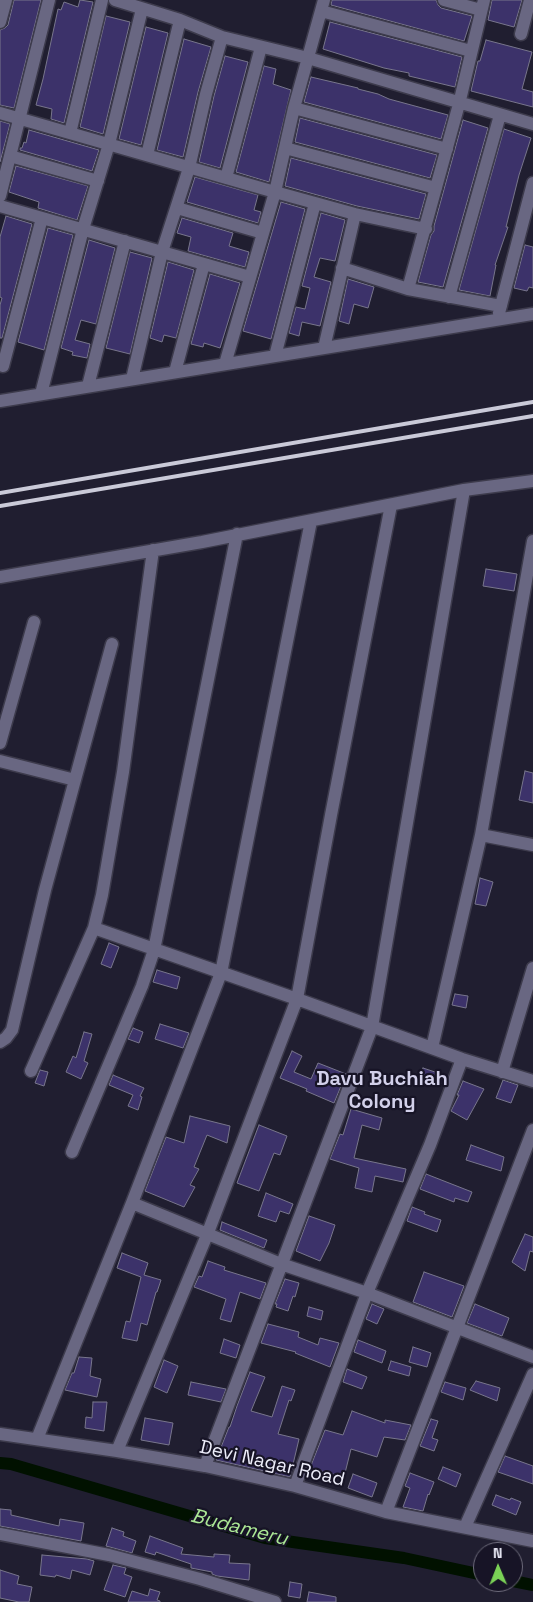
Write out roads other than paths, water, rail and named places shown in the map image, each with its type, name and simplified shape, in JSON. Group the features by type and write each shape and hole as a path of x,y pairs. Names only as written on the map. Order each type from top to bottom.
{"street":[{"path":"0,22 6,0"},
{"path":"0,196 49,0"},
{"path":"70,133 102,0"},
{"path":"116,0 180,20 222,37 308,58 459,104 533,124"},
{"path":"408,289 426,229 483,5 444,0"},
{"path":"521,34 530,0"},
{"path":"225,364 275,192 294,108 323,6 471,51"},
{"path":"41,394 83,229 109,144 142,9"},
{"path":"147,155 180,20"},
{"path":"132,379 162,252 189,168 206,94 222,37"},
{"path":"226,178 261,47"},
{"path":"294,108 447,149"},
{"path":"0,113 355,214 426,229"},
{"path":"449,297 500,115"},
{"path":"285,148 436,188"},
{"path":"10,156 98,181"},
{"path":"497,319 533,182"},
{"path":"275,356 315,203"},
{"path":"0,206 250,277"},
{"path":"177,208 263,233"},
{"path":"324,348 355,214"},
{"path":"3,366 42,218"},
{"path":"88,386 125,242"},
{"path":"176,372 204,264"},
{"path":"342,268 408,289 501,306"},
{"path":"0,400 533,314"},
{"path":"0,577 311,521 464,490 533,480"},
{"path":"205,1466 372,1027 464,490"},
{"path":"117,1451 208,1235 298,998 391,505"},
{"path":"38,1439 132,1204 221,973 311,521"},
{"path":"72,1152 142,986 154,950 237,534"},
{"path":"432,1048 481,835 533,541"},
{"path":"32,1071 94,928 102,895 124,772 153,550"},
{"path":"0,743 34,622"},
{"path":"0,1042 12,1030 45,890 112,644"},
{"path":"0,761 75,780"},
{"path":"481,835 533,845"},
{"path":"94,928 298,998 462,1059 533,1081"},
{"path":"502,1072 533,968"},
{"path":"295,1486 367,1293 430,1145 462,1059"},
{"path":"386,1512 533,1130"},
{"path":"132,1204 281,1264 367,1293 533,1357"},
{"path":"465,1527 533,1374"},
{"name":"Devi Nagar Road","path":"0,1434 205,1466 295,1486 386,1512 533,1541"},
{"path":"0,1534 108,1555 200,1579 275,1602"}],"waterway":[{"name":"Budameru","path":"0,1463 11,1464 265,1538 404,1558 473,1573"},
{"name":"Budameru","path":"523,1583 533,1585"}],"railway":[{"path":"0,493 533,402"},
{"path":"0,506 533,416"}],"district":[{"name":"Davu Buchiah Colony","path":"382,1092"}]}
